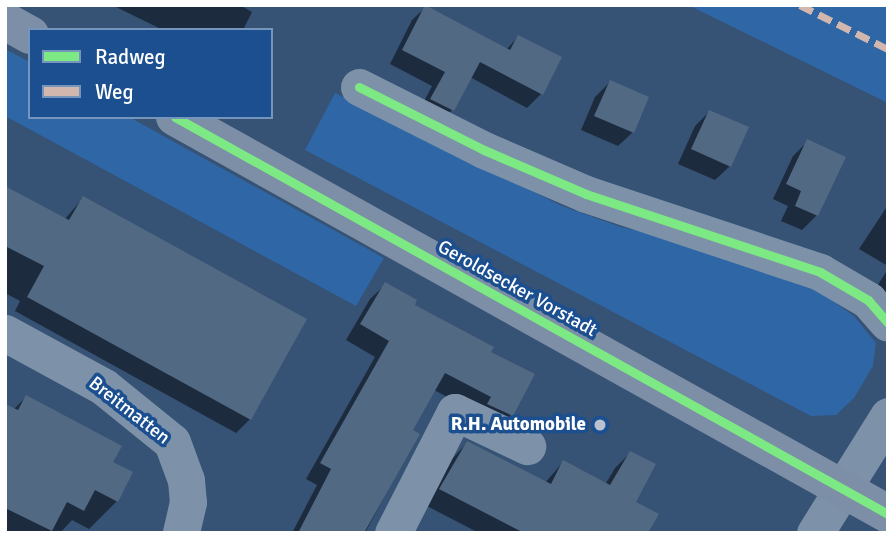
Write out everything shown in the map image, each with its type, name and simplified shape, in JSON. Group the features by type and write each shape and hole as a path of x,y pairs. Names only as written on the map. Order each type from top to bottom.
{"main road":[{"path":"5,22 28,34"},
{"name":"Geroldsecker Vorstadt","path":"179,119 888,514"}],"street":[{"path":"359,87 484,149 586,194 820,272 868,300 888,323"},
{"name":"Breitmatten","path":"5,333 104,387 172,442 186,481 187,502 181,533"},
{"path":"393,533 455,411 527,446"},
{"path":"815,533 888,416"}],"shaded area":[{"path":"688,5 888,5 888,103"},
{"path":"5,49 28,61 28,119 133,119 384,258 356,306 5,116"},
{"path":"335,93 562,206 621,227 694,243 810,285 854,316 876,343 873,366 854,398 836,415 811,416 305,150"}],"building":[{"path":"425,5 510,50 518,35 562,57 543,95 480,62 454,111 430,99 445,72 402,50"},
{"path":"610,80 649,97 634,133 594,116"},
{"path":"709,110 749,127 731,167 691,149"},
{"path":"807,139 846,157 818,216 795,206 801,191 786,184"},
{"path":"5,186 69,220 83,196 307,319 251,420 27,297 44,266 5,246"},
{"path":"385,282 417,300 415,305 494,347 491,352 535,374 513,416 487,404 491,397 445,373 413,430 420,434 364,533 298,533 331,469 320,463 389,341 360,324"},
{"path":"26,395 122,446 113,462 133,472 118,502 95,490 84,511 67,502 52,531 5,508 5,404 18,410"},
{"path":"467,441 551,484 563,460 610,485 630,451 656,464 636,502 659,514 648,533 524,533 439,489"}],"marked path":[{"path":"800,5 888,49"}],"cycle path":[{"path":"359,87 484,150 586,194 820,272 868,300 888,323"},
{"path":"179,119 888,514"}],"place":[{"name":"R.H. Automobile","path":"600,425"}]}
